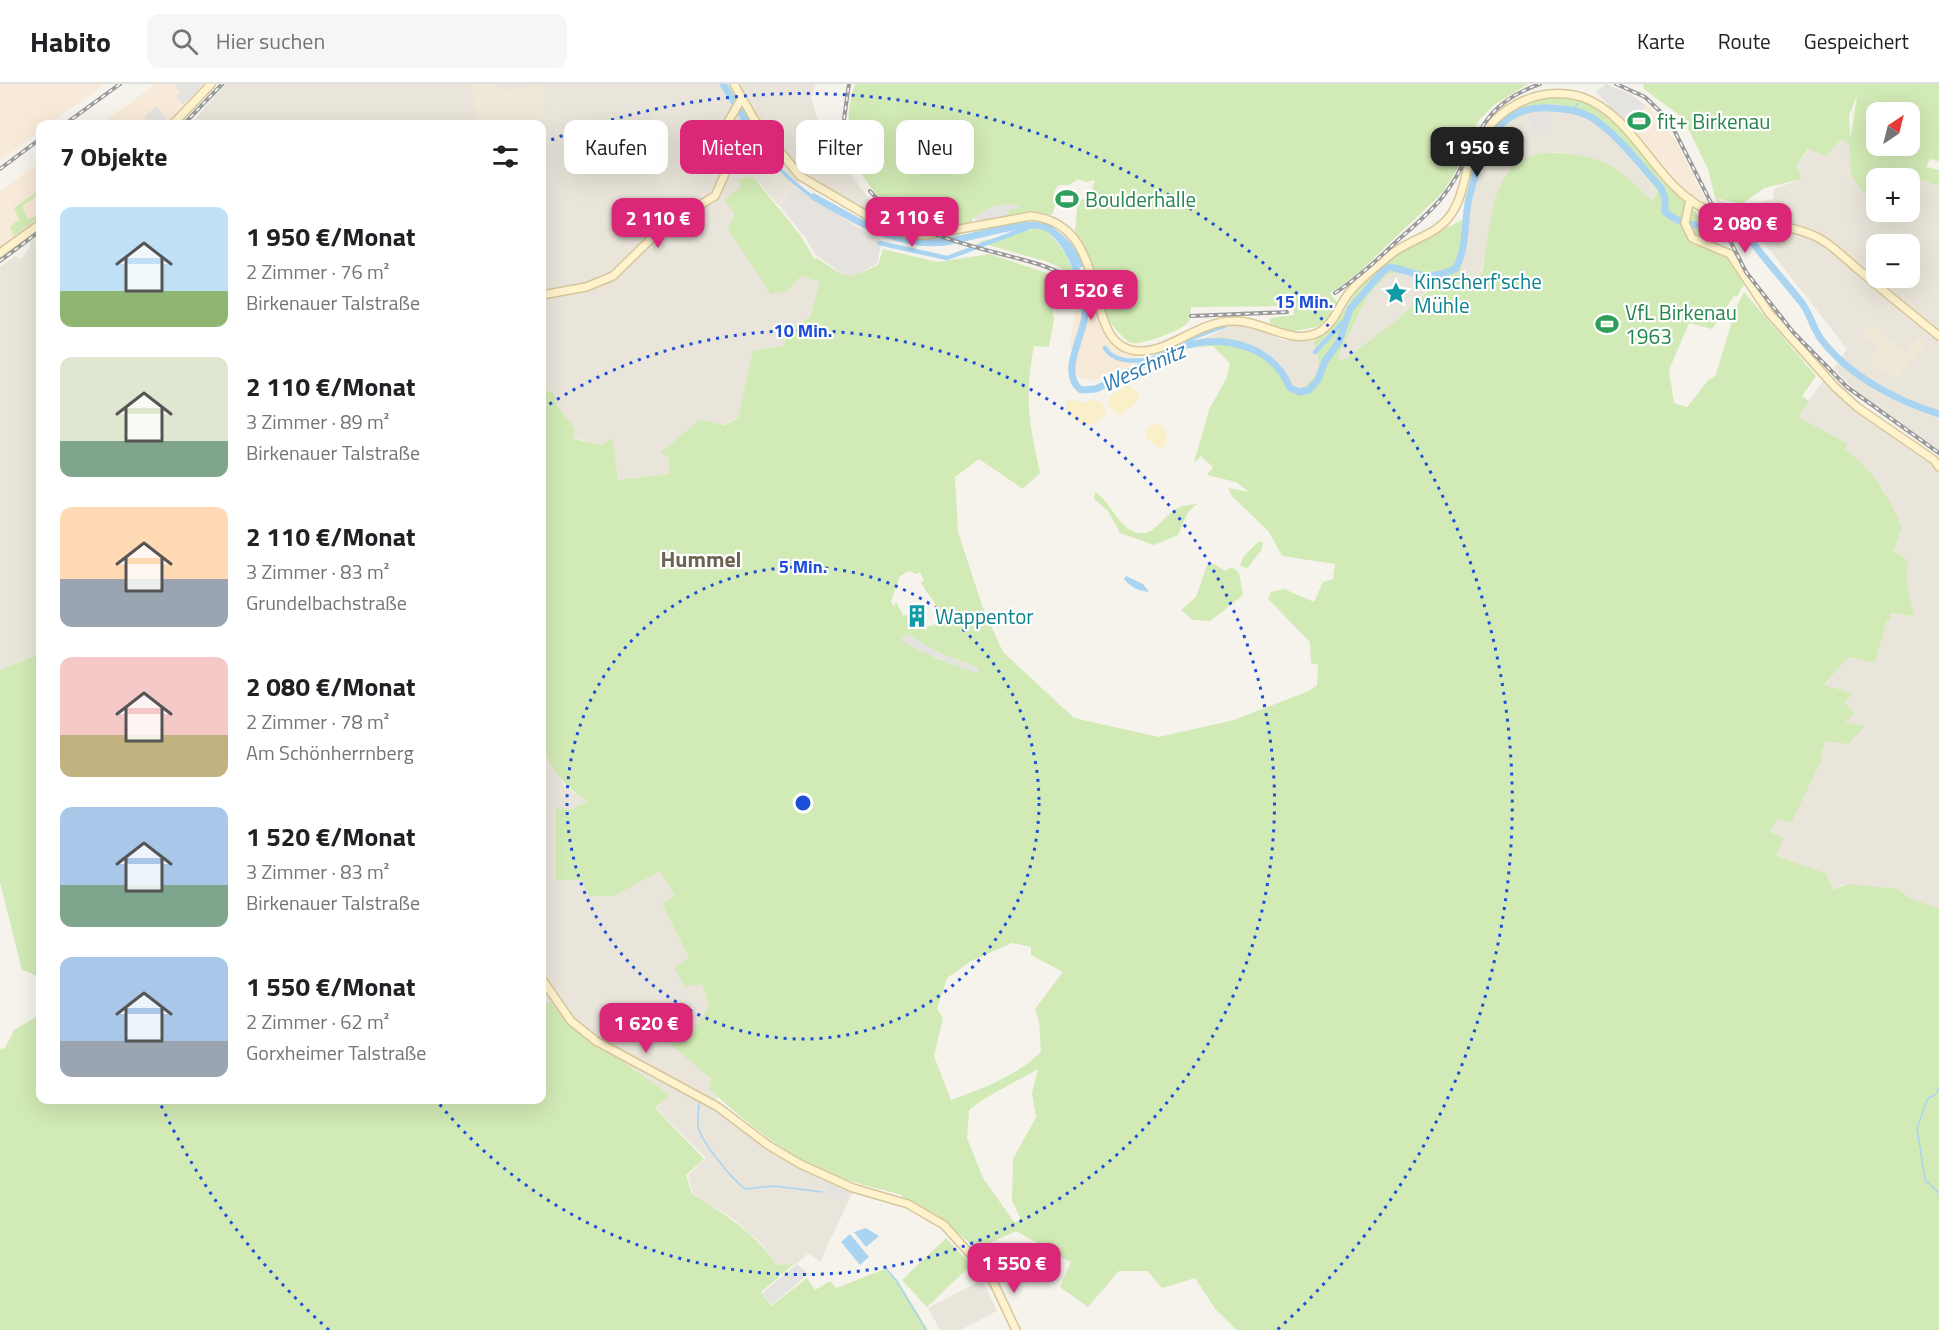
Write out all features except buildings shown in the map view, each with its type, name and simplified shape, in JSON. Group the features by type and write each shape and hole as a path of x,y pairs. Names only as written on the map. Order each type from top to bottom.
{"main road":[{"path":"177,120 211,84"},
{"path":"734,84 748,112 800,176 901,233 927,235 1022,216 1047,218 1063,226 1082,247 1107,329 1121,345 1143,351 1159,347 1204,326 1229,321 1258,324 1296,337 1321,331 1330,323 1351,290 1381,262 1397,249 1439,228 1449,219 1455,208 1473,153 1494,119 1515,103 1533,95 1558,92 1581,97 1603,108 1616,120 1689,208 1816,237 1939,336"},
{"path":"546,295 586,287 613,276 663,227 715,196 724,180 726,133 732,113 741,99"},
{"path":"732,113 748,112"},
{"path":"1689,208 1687,230 1698,242 1730,254 1762,304 1824,376 1857,407 1920,449 1939,467"},
{"path":"0,253 36,227"},
{"path":"546,985 564,1013 596,1041 718,1107 790,1159 853,1188 908,1204 945,1226 991,1276 1016,1330"}],"shaded area":[{"path":"0,84 105,84 55,120 36,120 36,134 0,160"},
{"path":"156,84 203,84 169,120 106,120"},
{"path":"179,84 203,84 183,105 176,96 180,93 175,87"},
{"path":"224,84 816,84 811,97 817,120 796,120 796,174 850,174 870,200 883,212 876,224 801,179 778,205 755,178 738,181 741,186 735,214 780,291 788,291 801,276 821,282 810,317 790,328 783,346 753,350 738,418 661,453 668,457 670,474 618,480 613,439 601,445 573,438 575,429 557,405 554,393 546,390 546,120 194,120"},
{"path":"471,84 497,84 499,91 543,85 542,120 477,120"},
{"path":"1606,84 1630,94 1650,108 1677,143 1708,205 1686,191 1596,92"},
{"path":"1606,84 1630,94 1646,106 1628,125 1596,92"},
{"path":"1558,102 1577,108 1611,134 1658,193 1652,201 1612,166 1569,153 1551,152 1484,259 1481,274 1476,280 1460,284 1465,213 1487,152 1497,135 1516,116 1541,104"},
{"path":"156,106 166,120 147,120 144,117"},
{"path":"1539,112 1552,114 1549,128 1536,132 1527,116"},
{"path":"1841,139 1849,144 1852,169 1864,193 1866,189 1866,222 1920,222 1920,180 1939,186 1939,450 1871,403 1845,381 1834,368 1847,349 1751,226 1721,211 1715,198 1740,208 1773,199 1774,189 1802,179 1796,166 1809,149"},
{"path":"36,167 36,226 28,232 24,229 0,248 0,191"},
{"path":"794,187 873,237 882,240 877,264 853,276 845,276 815,254 806,238 779,205"},
{"path":"1010,204 1019,206 1019,209 1009,209 1006,216 981,223 973,218 993,206"},
{"path":"36,238 36,656 0,670 0,267 15,256 21,259 30,247 30,242"},
{"path":"1412,271 1421,273 1433,285 1397,320 1342,361 1338,356 1368,295 1388,273"},
{"path":"1076,273 1086,273 1103,328 1117,347 1136,356 1133,364 1128,367 1092,381 1078,377 1074,369 1070,343 1076,304"},
{"path":"1222,324 1249,324 1282,340 1313,341 1320,363 1318,375 1304,387 1292,388 1264,353 1243,343 1213,337 1198,341 1220,331"},
{"path":"1871,324 1905,353 1918,337 1926,344 1895,380 1868,362 1878,349 1862,335"},
{"path":"1828,374 1852,400 1939,459 1939,908 1909,898 1897,889 1842,885 1833,890 1826,873 1776,856 1780,842 1770,832 1776,819 1790,823 1823,757 1819,756 1826,740 1848,744 1864,726 1844,722 1844,701 1853,694 1824,686 1849,657 1875,663 1887,620 1891,620 1890,613 1913,616 1907,583 1908,562 1903,556 1893,552 1902,528 1884,490 1845,449 1848,444 1797,417"},
{"path":"906,634 942,654 979,668 977,674 920,651 902,641"},
{"path":"546,753 565,787 588,801 572,809 582,880 614,896 660,870 675,897 662,904 689,958 674,968 702,984 709,1005 692,1034 670,1031 657,1033 711,1079 709,1089 718,1097 715,1101 770,1150 855,1187 820,1262 809,1253 796,1264 777,1265 763,1245 732,1218 693,1194 688,1175 706,1158 656,1108 670,1095 569,1023 550,1003 546,1005"},
{"path":"829,1183 849,1192 846,1201 825,1193"},
{"path":"797,1264 809,1274 771,1305 762,1293"},
{"path":"982,1280 997,1311 961,1330 940,1330 928,1308"}],"green space":[{"path":"855,84 1528,84 1494,105 1480,119 1470,134 1457,169 1443,192 1355,276 1330,293 1338,303 1329,319 1317,327 1288,332 1270,323 1270,318 1294,315 1293,306 1191,307 1189,321 1179,329 1137,343 1128,341 1105,316 1105,302 1116,301 1118,295 1098,283 1089,255 1075,232 1077,209 1075,201 1097,196 1092,189 1095,180 1086,182 1078,179 1069,185 1058,185 1054,193 1058,198 1052,215 1031,211 1006,216 1009,209 993,206 973,218 970,225 938,228 918,224 899,213 881,198 862,174 884,174 884,120 848,120"},
{"path":"1643,84 1939,84 1939,161 1930,159 1926,167 1939,170 1939,186 1921,180 1920,182 1920,168 1866,168 1865,194 1851,175 1849,145 1841,139 1826,156 1808,149 1796,166 1802,179 1764,188 1742,204 1715,198 1708,169 1683,118 1644,89","holes":["1857,97 1850,140 1849,115"]},
{"path":"1553,95 1585,101 1614,122 1694,210 1744,284 1737,297 1734,296 1712,329 1689,323 1669,370 1674,403 1687,407 1710,378 1712,379 1716,374 1736,308 1744,292 1816,376 1802,396 1809,401 1798,417 1848,444 1845,449 1879,484 1902,528 1893,552 1903,556 1908,562 1907,583 1914,616 1890,613 1891,620 1887,620 1875,663 1849,657 1824,685 1853,694 1844,701 1855,714 1845,722 1865,726 1848,744 1826,741 1820,755 1823,757 1791,823 1777,819 1770,832 1784,838 1776,856 1826,873 1833,890 1848,884 1898,889 1909,898 1939,908 1939,1330 1237,1330 1216,1310 1195,1278 1162,1288 1147,1271 1119,1271 1088,1307 1060,1287 1071,1262 1016,1231 977,1249 934,1213 904,1199 902,1195 847,1180 786,1150 754,1127 709,1089 711,1079 657,1033 660,1024 670,1031 676,1023 692,1034 709,1005 702,984 685,987 674,967 689,958 662,904 675,896 660,871 614,896 589,896 582,880 556,880 556,809 572,809 588,801 560,778 546,754 546,390 554,393 557,405 575,429 573,439 601,445 613,438 618,480 670,474 668,457 660,453 700,420 725,425 738,418 753,350 783,346 790,328 810,317 820,282 801,276 788,291 771,294 728,229 735,214 724,200 741,187 737,181 746,177 755,178 794,227 814,259 817,258 841,274 858,274 878,265 883,249 937,262 990,254 1068,280 1067,283 1047,280 1054,319 1049,347 1034,346 1031,365 1029,410 1040,473 1023,489 979,459 955,477 958,532 983,608 1003,652 1074,718 1159,737 1234,720 1309,691 1317,685 1318,665 1311,663 1310,642 1268,599 1271,592 1284,589 1314,602 1323,582 1333,579 1335,564 1282,556 1269,532 1232,496 1228,488 1249,492 1236,482 1207,475 1213,467 1201,456 1194,463 1209,410 1227,377 1230,363 1213,346 1186,348 1202,340 1232,339 1259,352 1271,362 1292,388 1304,387 1315,376 1319,367 1313,341 1334,326 1362,283 1396,253 1464,219 1460,283 1472,281 1481,274 1497,195 1512,168 1524,159 1540,154 1561,153 1595,159 1614,167 1652,200 1658,192 1611,134 1597,121 1568,106 1553,104 1524,111 1510,121 1490,146 1476,182 1468,177 1489,134 1498,122 1522,104","holes":["1412,271 1421,273 1433,286 1397,320 1342,361 1338,356 1368,295 1388,274","910,571 915,574 920,572 924,580 921,582 940,611 943,622 924,628 915,616 901,615 896,602 894,607 891,602 900,576","906,634 942,654 979,668 977,673 938,659 902,640","1012,943 1031,947 1031,955 1063,972 1035,1009 1039,1021 1041,1052 1011,1074 951,1100 934,1056 943,1018 937,1009 947,978 971,961","1038,1069 1032,1093 1036,1117 1013,1159 1012,1200 1021,1220 1014,1222 983,1178 967,1138 969,1110"]},
{"path":"36,192 36,197 22,206 28,219 36,216 36,220 14,236 10,226 19,220 14,208"},
{"path":"1035,229 1047,230 1064,252 1075,275 1048,262 978,242"},
{"path":"1095,492 1105,500 1124,525 1137,533 1151,531 1173,511 1198,503 1188,512 1178,535 1154,545 1120,533 1108,511 1094,499"},
{"path":"1259,541 1263,543 1262,549 1247,569 1240,565 1244,556"},
{"path":"1214,564 1225,571 1232,567 1239,573 1243,595 1210,621 1193,620 1181,610 1196,597 1207,565"},
{"path":"36,656 36,975 22,970 0,882 0,670"},
{"path":"550,1002 569,1023 670,1095 655,1108 704,1159 686,1175 692,1194 728,1217 749,1234 777,1265 794,1264 761,1292 771,1306 807,1278 815,1290 830,1281 836,1288 885,1269 898,1281 928,1330 0,1330 0,1049 5,1048 14,1030 36,1017 36,1104 546,1104 546,1004"},
{"path":"946,1238 971,1265 927,1307 902,1280"}],"sand":[{"path":"1128,384 1140,396 1137,402 1120,416 1109,407 1108,398"},
{"path":"1071,399 1083,403 1089,400 1102,402 1106,413 1095,423 1082,424 1071,417 1067,411 1065,403"},
{"path":"1157,423 1165,428 1167,440 1162,450 1148,440 1145,429"}],"water":[{"path":"740,115 745,115 748,120 743,120"},
{"path":"784,170 797,183 821,200 819,203 794,185 783,175"},
{"path":"1126,576 1143,584 1149,592 1132,587 1124,579"},
{"path":"866,1228 879,1236 866,1247 854,1232"},
{"path":"850,1234 869,1257 860,1265 841,1242"}],"waterway":[{"name":"Weschnitz","path":"723,84 745,120"},
{"path":"1572,109 1579,103"},
{"name":"Weschnitz","path":"814,197 876,230 909,241 945,242 1030,225 1042,226 1051,230 1071,257 1083,291 1084,322 1072,364 1075,383 1081,390 1096,389 1184,346 1215,342 1231,343 1260,353 1272,362 1290,388 1300,392 1309,390 1318,380 1325,361 1339,342 1350,309 1383,271 1390,267 1428,276 1455,269 1462,253 1467,207 1479,164 1493,135 1503,123 1515,114 1531,109 1570,110 1593,118 1623,145 1661,188 1665,198 1665,212 1686,223 1727,227 1747,235 1802,303 1821,339 1845,364 1890,394 1939,414"},
{"path":"879,243 947,258 1033,226"},
{"path":"1051,229 1069,245 1081,265"},
{"path":"1315,352 1345,320"},
{"path":"1184,346 1192,338 1224,326"},
{"path":"1105,348 1121,359 1155,360"},
{"path":"1939,1088 1935,1095 1928,1098 1917,1128 1925,1180 1939,1193"},
{"path":"699,1102 698,1127 705,1142 745,1189 774,1186 822,1192"},
{"path":"884,1266 896,1280 926,1330"}],"railway":[{"path":"70,120 120,84"},
{"path":"188,120 222,84"},
{"path":"844,119 849,84"},
{"path":"1335,293 1368,268 1439,201 1456,178 1489,117 1501,105 1540,84"},
{"path":"1616,84 1645,97 1669,120 1746,272 1793,332 1847,387 1939,453"},
{"path":"0,169 36,142"},
{"path":"870,191 887,207 927,231 1041,265 1113,296"},
{"path":"0,261 36,234"},
{"path":"1191,316 1287,312"}],"place":[{"name":"fit+ Birkenau","path":"1639,121"},
{"name":"Boulderhalle","path":"1067,199"},
{"name":"Kinscherf'sche Mühle","path":"1396,293"},
{"name":"VfL Birkenau 1963","path":"1607,324"},
{"name":"Wappentor","path":"917,616"}],"district":[{"name":"Hummel","path":"701,559"}]}
